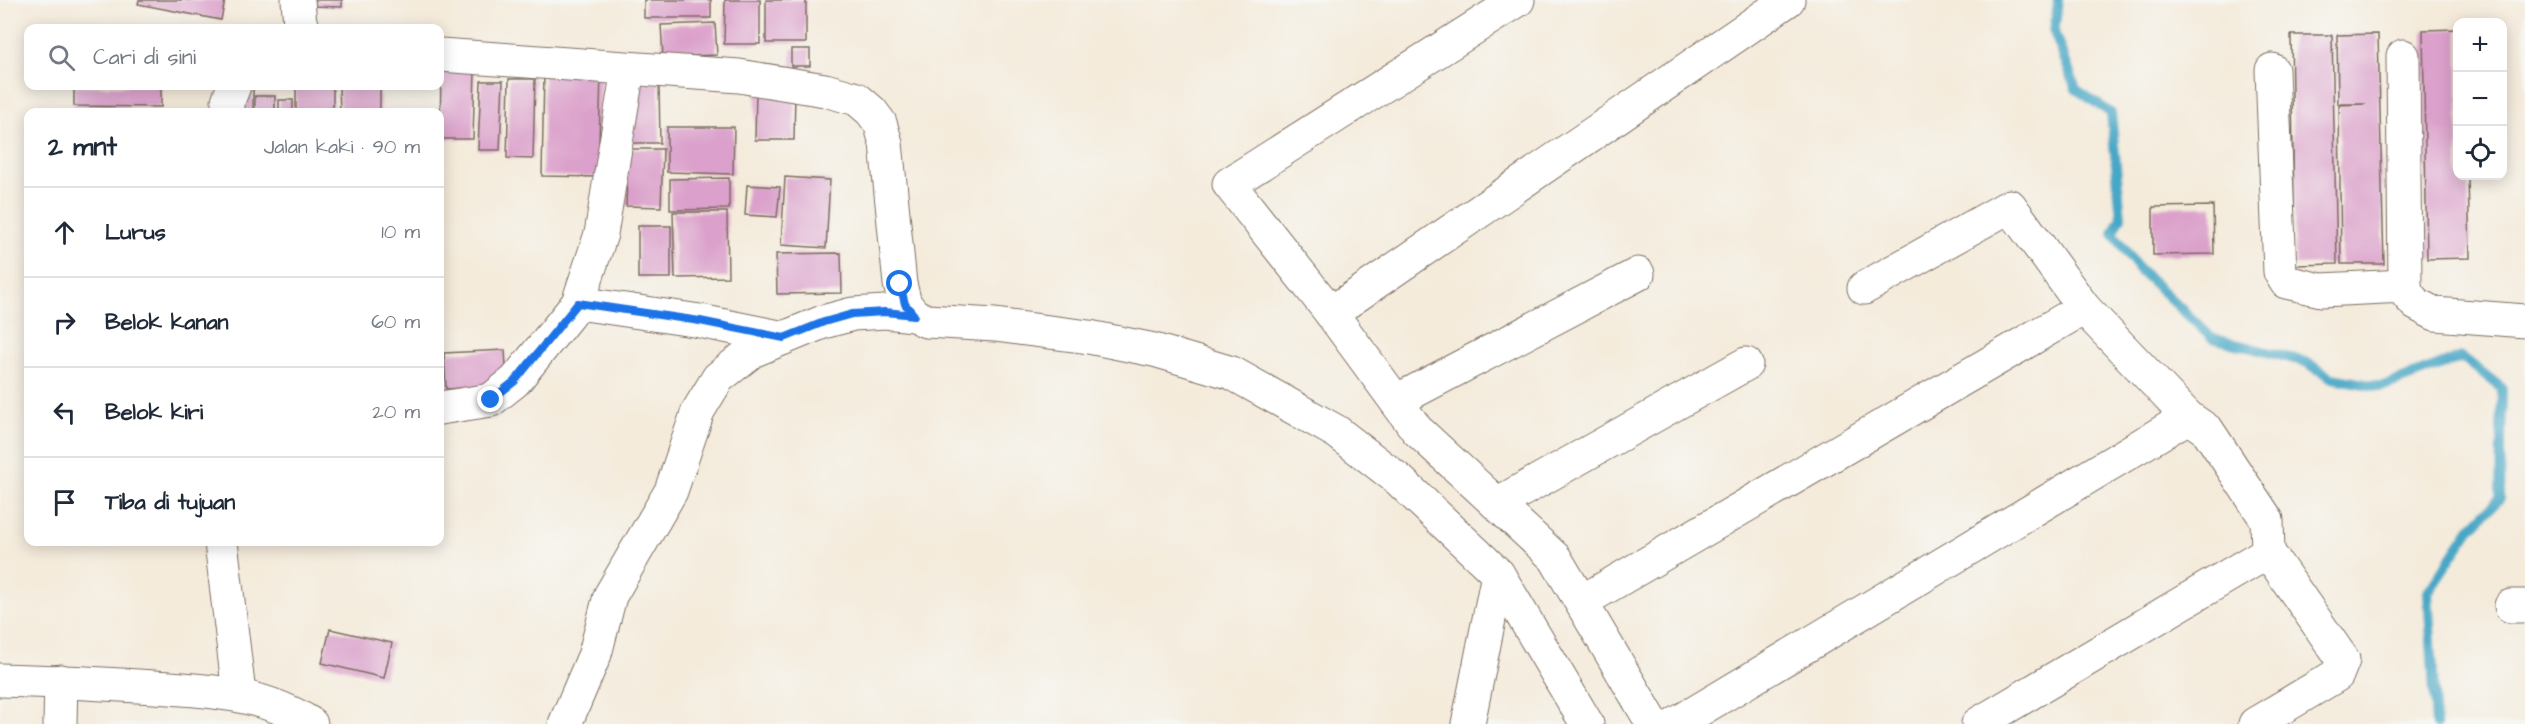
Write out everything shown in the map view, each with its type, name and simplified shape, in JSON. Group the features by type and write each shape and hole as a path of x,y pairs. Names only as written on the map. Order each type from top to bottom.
{"street":[{"path":"1518,0 1229,184 1331,313 1417,430 1555,558 1653,724"},
{"path":"1331,313 1788,0"},
{"path":"444,55 739,76 825,90 857,99 872,111 880,123 886,143 900,284 905,304 914,315"},
{"path":"2403,56 2405,286 2407,294 2416,304 2435,314 2525,321"},
{"path":"444,407 491,400 515,381 578,303 601,234 628,69"},
{"path":"2272,70 2280,272 2286,282 2321,290 2405,286"},
{"path":"228,108 232,90"},
{"path":"1864,288 2010,206 2084,308 2188,417 2208,432 2267,520 2268,552 2343,660 2337,675 2255,724"},
{"path":"1396,401 1638,274"},
{"path":"578,303 700,321 784,338"},
{"path":"1581,602 2084,308"},
{"path":"565,724 595,654 610,596 671,491 698,411 718,378 752,351 824,322 852,314 885,312 914,315 926,321 995,325 1089,337 1154,350 1232,373 1346,439 1400,480 1498,574 1587,724"},
{"path":"1497,504 1746,364"},
{"path":"1676,724 2188,417"},
{"path":"221,546 238,694"},
{"path":"1978,724 2268,552"},
{"path":"1468,724 1498,574"},
{"path":"0,680 61,681 238,694 289,710 311,724"},
{"path":"60,724 61,681"}],"building":[{"path":"139,0 225,0 221,20 138,4"},
{"path":"312,0 342,0 342,7 312,6"},
{"path":"644,0 711,0 711,18 644,18"},
{"path":"725,0 760,0 760,44 724,44"},
{"path":"766,0 806,0 806,43 766,43"},
{"path":"715,23 717,55 663,57 661,25"},
{"path":"2453,29 2453,180 2468,180 2470,258 2427,259 2423,30"},
{"path":"2378,34 2384,264 2341,264 2339,105 2366,104 2338,104 2337,35"},
{"path":"2291,35 2332,35 2337,264 2295,265"},
{"path":"791,49 810,49 810,66 791,66"},
{"path":"444,70 475,70 473,139 444,139 444,108 440,108 441,90 444,90"},
{"path":"544,72 601,73 598,177 542,176"},
{"path":"509,79 535,79 533,159 507,158"},
{"path":"481,81 503,81 500,150 478,150"},
{"path":"631,83 659,83 660,143 632,143"},
{"path":"74,90 161,90 161,107 74,106"},
{"path":"235,90 253,90 253,108 235,108"},
{"path":"296,90 333,90 333,108 296,108"},
{"path":"339,90 380,90 380,108 340,108"},
{"path":"756,92 795,93 794,140 755,140"},
{"path":"255,96 275,96 275,108 255,108"},
{"path":"279,100 293,100 293,108 279,108"},
{"path":"667,127 734,127 733,174 667,172"},
{"path":"628,149 663,149 661,207 626,206"},
{"path":"785,177 830,180 826,248 781,245"},
{"path":"729,178 729,209 670,210 670,179"},
{"path":"747,185 780,187 777,217 745,215"},
{"path":"2213,206 2214,254 2153,255 2153,207"},
{"path":"673,212 727,212 728,277 675,278"},
{"path":"638,226 671,226 671,278 638,278"},
{"path":"841,253 842,293 777,294 776,254"},
{"path":"505,350 507,386 446,389 444,353"},
{"path":"330,629 392,643 384,678 322,663"}],"waterway":[{"path":"2058,0 2054,32 2076,89 2111,113 2121,217 2113,233 2139,269 2212,338 2306,362 2332,378 2381,387 2462,357 2502,388 2500,498 2470,529 2428,592 2436,724"}],"route":[{"path":"491,400 515,381 578,303 700,321 784,338 852,314 885,312 914,315 905,304 900,284"}]}
